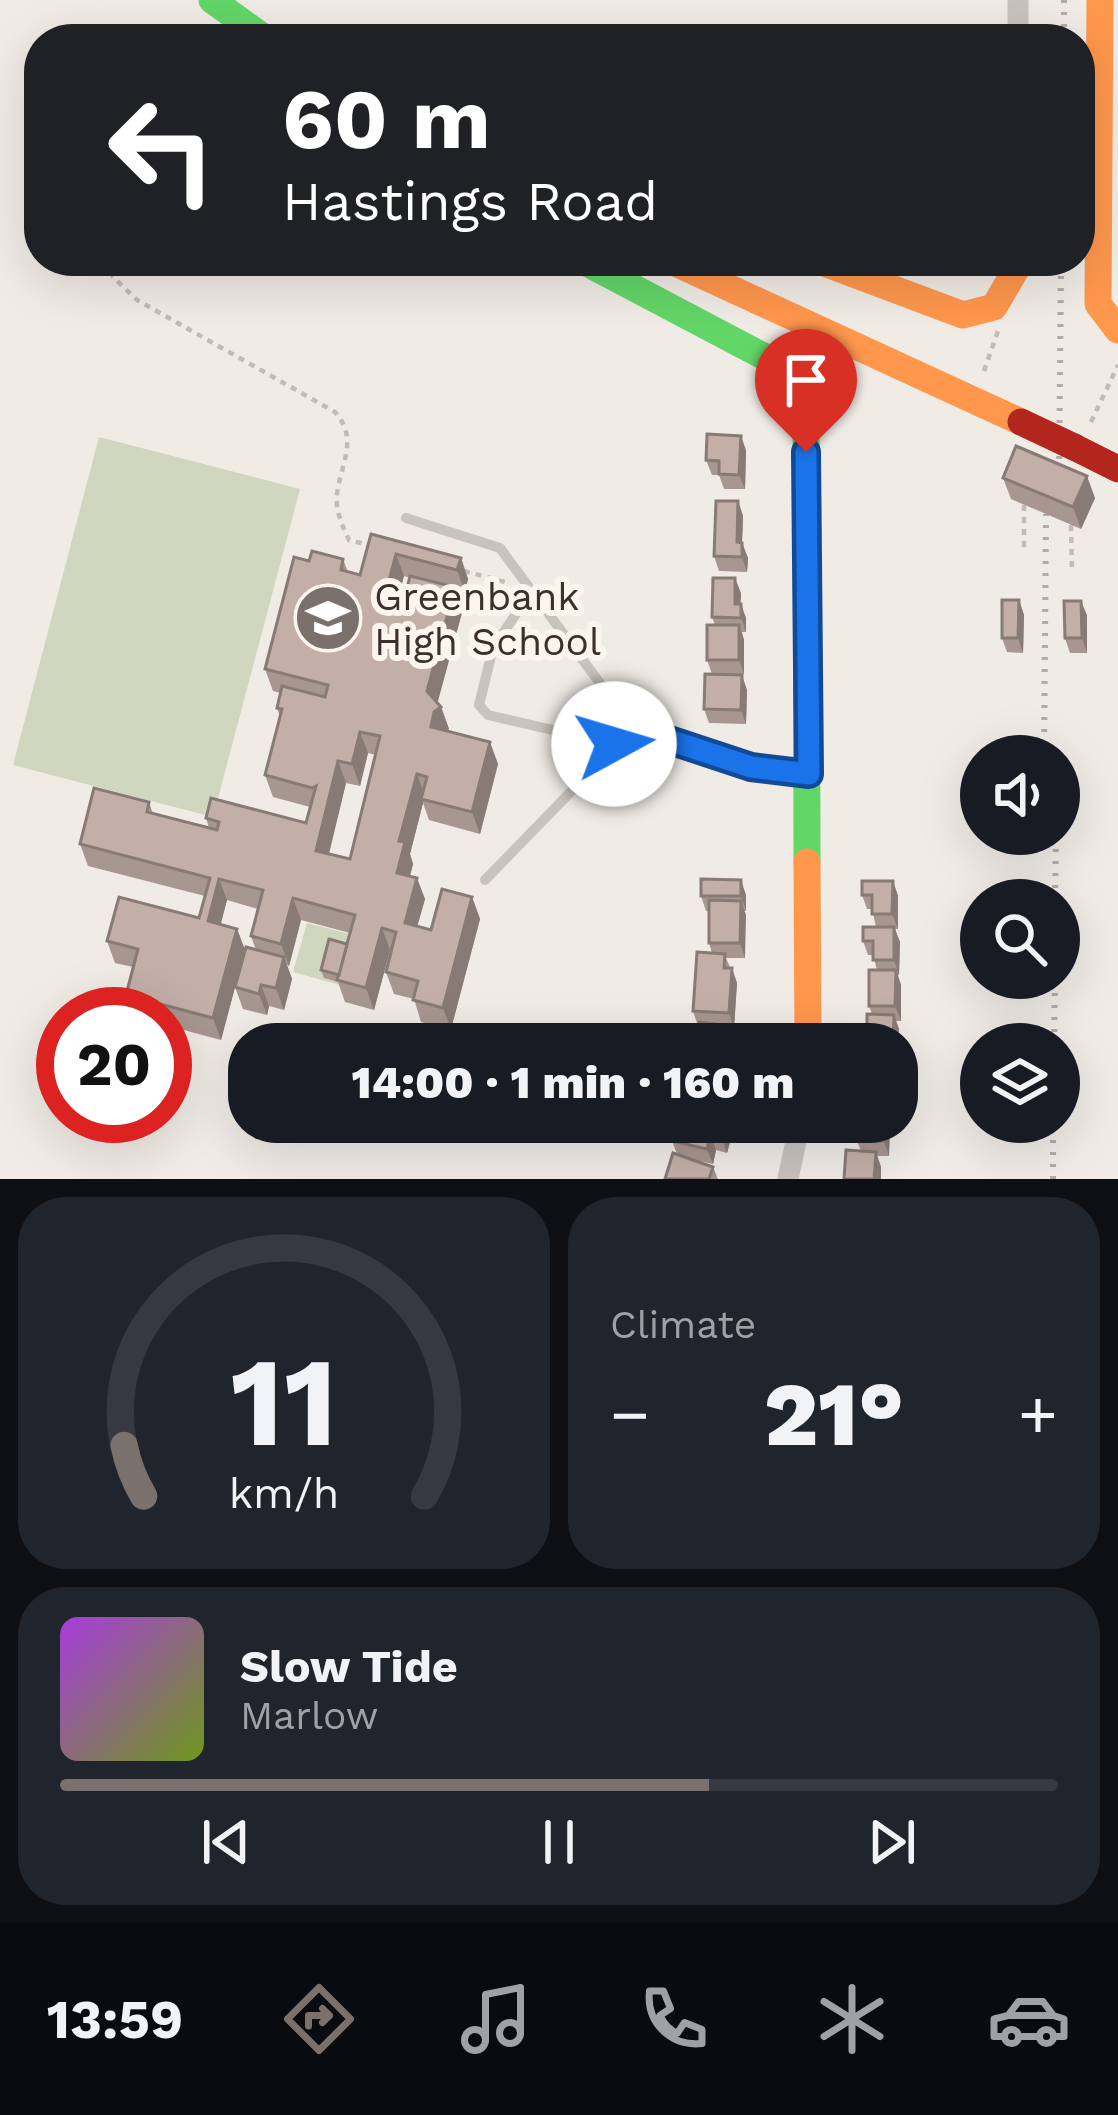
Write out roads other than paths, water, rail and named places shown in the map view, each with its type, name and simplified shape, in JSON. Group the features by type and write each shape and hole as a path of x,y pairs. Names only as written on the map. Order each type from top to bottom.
{"main road":[{"path":"212,0 245,24"},
{"path":"1100,0 1098,304 1118,330"},
{"path":"611,276 765,357 806,406 808,1023"},
{"path":"704,276 1118,469"},
{"path":"859,276 963,315 994,307 1012,276"}],"street":[{"path":"788,1179 796,1143"}],"lane":[{"path":"406,518 500,548 633,728 751,767 809,774"},
{"path":"532,590 493,647 479,705 488,715 614,744"},
{"path":"484,880 633,728"}],"railway":[{"path":"1064,0 1064,24"},
{"path":"1059,483 1061,276"},
{"path":"1044,735 1046,514"},
{"path":"1055,879 1056,855"},
{"path":"1054,1023 1055,999"},
{"path":"1053,1143 1053,1179"}],"place":[{"name":"Greenbank High School","path":"328,618"}]}
